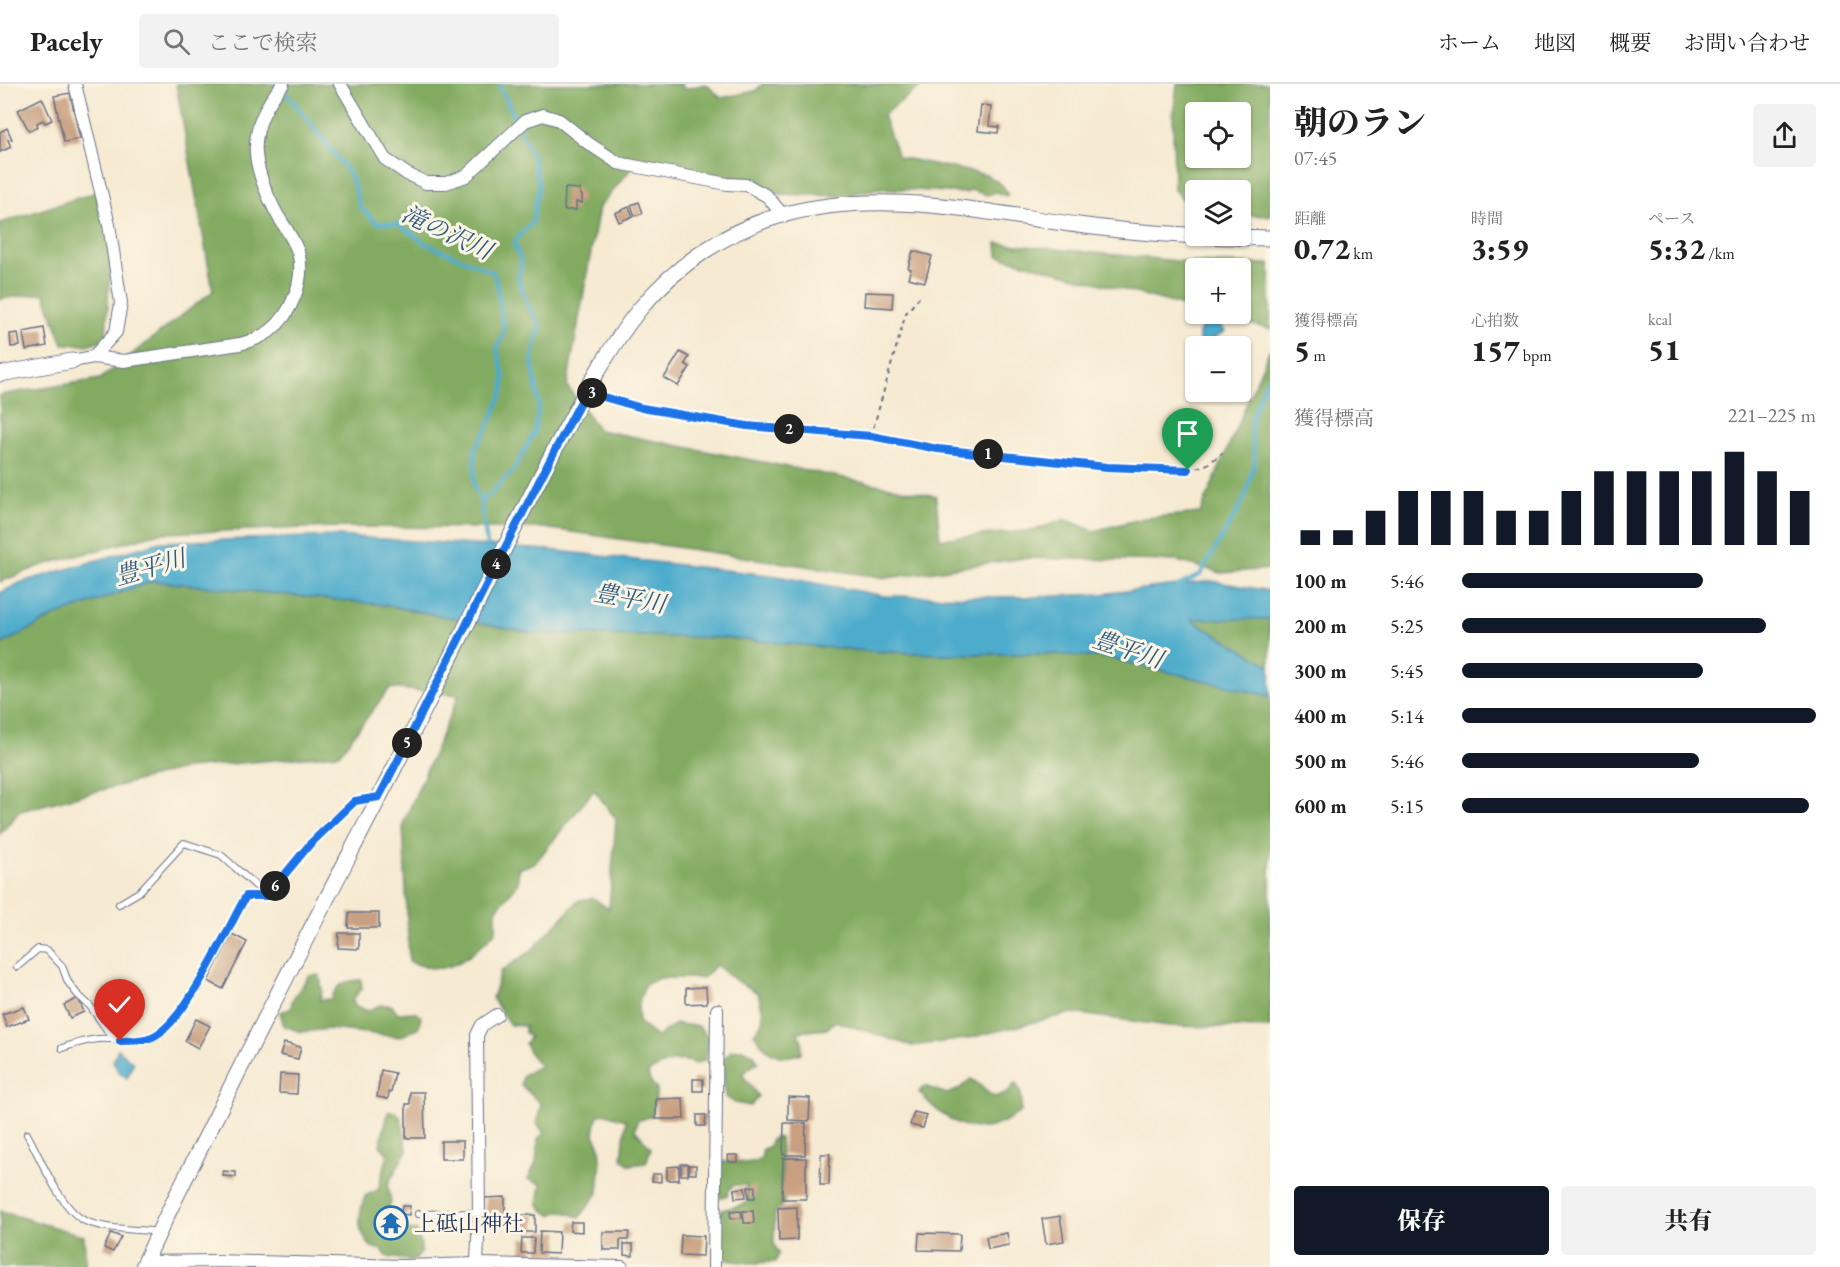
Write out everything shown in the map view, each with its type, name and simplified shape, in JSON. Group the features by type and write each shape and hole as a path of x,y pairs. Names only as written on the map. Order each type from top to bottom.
{"street":[{"path":"75,84 109,225 121,303 116,332 93,357"},
{"path":"0,374 93,357 124,361 240,344 255,340 271,330 287,312 296,293 299,277 298,254 261,182 256,164 255,146 260,124 269,101 283,84"},
{"path":"340,84 385,159 407,174 426,183 446,183 466,176 521,125 543,115 559,120 618,164 708,181 747,185 767,196 782,214"},
{"path":"622,1267 477,1264 352,1266 215,1261 144,1265 246,1055 427,704 529,498 586,392 636,313 673,274 693,258 741,230 782,214 836,204 901,202 1194,237 1270,238"},
{"path":"714,1267 717,1010"},
{"path":"477,1264 479,1213 477,1035 482,1025 497,1015"}],"lane":[{"path":"267,896 310,844 355,801 379,797"},
{"path":"119,904 140,892 184,843 221,855 267,896"},
{"path":"62,1048 99,1038 125,1041 153,1037 166,1027 189,1000 246,896 267,896"},
{"path":"17,967 38,949 47,950 62,966 76,994 90,1006 109,1033 125,1041"},
{"path":"27,1134 68,1209 86,1221 159,1232"},
{"path":"418,1214 479,1213"}],"path":[{"path":"871,436 906,313 922,294"},
{"path":"586,392 642,408 747,426 871,436 938,449 1107,467 1188,470 1206,465 1223,453"}],"green space":[{"path":"176,84 682,84 683,89 706,84 721,98 755,91 763,84 924,84 883,115 898,157 987,175 1001,184 1008,193 1006,196 996,192 987,195 971,190 966,193 879,188 843,196 778,194 749,179 637,162 599,207 567,386 599,430 936,496 940,539 1035,530 1065,519 1094,531 1144,518 1200,513 1247,402 1251,402 1251,394 1270,349 1270,569 1221,573 1177,561 1023,558 887,578 544,528 335,527 160,533 43,565 0,582 0,395 100,379 213,291"},
{"path":"1177,84 1270,84 1270,216 1251,215 1251,180 1185,180 1185,202 1174,190 1173,117"},
{"path":"97,192 111,248 106,339 87,345 63,344 44,293 0,299 0,223"},
{"path":"997,243 1185,262 1185,306 998,256"},
{"path":"1251,264 1270,264 1270,329 1250,324"},
{"path":"153,581 385,605 531,633 725,638 868,651 942,654 1055,654 1109,658 1270,696 1270,1028 1169,1026 1072,1013 965,1039 912,1046 835,1021 827,1029 797,1032 802,1041 801,1053 793,1056 779,1056 763,1046 754,1033 762,1019 758,993 716,965 703,978 659,978 645,985 638,1004 639,1023 657,1037 675,1024 698,1026 710,1039 705,1060 696,1064 683,1061 671,1062 648,1073 650,1081 657,1090 652,1116 637,1121 635,1130 651,1148 646,1163 630,1165 622,1159 626,1120 603,1113 597,1117 594,1134 600,1147 601,1159 598,1193 580,1217 561,1211 551,1215 544,1211 538,1203 541,1184 528,1179 536,1163 538,1139 544,1133 537,1123 541,1104 521,1085 523,1075 540,1066 530,1054 525,1043 530,1037 525,1033 525,1026 510,1025 492,998 501,971 530,952 579,900 593,898 609,909 616,819 594,790 535,863 518,869 518,884 496,910 496,931 467,957 442,968 429,968 409,962 403,824 459,695 390,688 339,754 187,768 20,811 0,834 0,645 57,615"},
{"path":"1188,618 1270,619 1270,666 1269,666"},
{"path":"320,975 322,991 320,1000 331,999 336,989 342,984 361,980 362,988 353,999 354,1005 368,1011 380,1005 391,1005 398,1013 415,1012 421,1016 419,1027 400,1037 330,1029 301,1032 284,1026 280,1012 291,1009 292,1000 309,976"},
{"path":"742,1049 754,1054 758,1062 742,1074 758,1096 751,1106 735,1103 725,1096 723,1059 732,1050"},
{"path":"971,1079 995,1097 1009,1092 1015,1083 1021,1093 1021,1112 995,1126 970,1127 942,1114 919,1092 925,1086 947,1094 959,1089"},
{"path":"388,1112 396,1112 401,1118 407,1150 388,1184 391,1203 383,1216 378,1217 381,1225 393,1234 408,1230 417,1231 421,1253 414,1261 388,1257 380,1249 372,1248 361,1229 360,1217 365,1196 378,1190 388,1155 380,1145"},
{"path":"776,1137 780,1138 784,1203 775,1213 774,1244 779,1254 775,1262 750,1263 726,1260 721,1256 718,1227 720,1216 722,1210 745,1204 747,1201 746,1185 734,1185 727,1196 720,1198 719,1162 745,1163 761,1159 763,1149 770,1146 771,1140"},
{"path":"0,1211 84,1236 86,1267 0,1267"}],"water":[{"path":"1204,324 1218,324 1225,331 1217,336 1199,336"},
{"name":"豊平川","path":"338,536 549,550 777,576 884,596 1029,597 1101,594 1211,581 1270,591 1270,619 1190,619 1270,666 1270,696 1109,658 1055,654 942,654 868,651 725,638 531,633 385,605 153,581 57,615 0,645 0,593 22,582 160,542"},
{"path":"118,1049 133,1063 127,1078 118,1071 113,1061"}],"building":[{"path":"70,93 80,139 64,142 54,96"},
{"path":"42,98 52,120 45,123 43,120 37,123 38,127 29,131 18,110"},
{"path":"981,105 991,106 989,126 999,127 998,133 978,131"},
{"path":"7,128 12,139 8,140 11,147 0,152 0,132"},
{"path":"565,188 580,189 582,203 576,202 576,210 564,210"},
{"path":"639,202 643,213 635,216 631,205"},
{"path":"629,207 633,216 619,222 615,213"},
{"path":"913,251 932,256 925,282 908,278 911,269 908,268"},
{"path":"865,292 893,293 892,308 864,306"},
{"path":"44,328 47,346 26,350 23,332"},
{"path":"18,333 20,346 11,347 10,334"},
{"path":"680,352 689,357 685,364 690,367 678,386 664,378"},
{"path":"349,913 379,913 379,928 348,928"},
{"path":"339,933 359,933 359,949 338,948"},
{"path":"232,934 247,942 223,989 208,981"},
{"path":"706,987 707,1003 686,1004 686,988"},
{"path":"78,998 84,1012 70,1018 64,1005"},
{"path":"24,1007 29,1019 7,1027 2,1014"},
{"path":"196,1019 210,1026 198,1048 185,1041"},
{"path":"284,1043 301,1047 298,1059 280,1055"},
{"path":"381,1070 395,1073 388,1099 377,1097"},
{"path":"280,1074 298,1075 297,1094 279,1093"},
{"path":"693,1079 703,1079 703,1091 693,1091"},
{"path":"410,1092 424,1092 425,1138 406,1138 406,1104 410,1104"},
{"path":"788,1097 810,1098 809,1121 788,1120"},
{"path":"683,1098 684,1119 656,1119 656,1099"},
{"path":"914,1112 927,1115 923,1128 910,1125"},
{"path":"697,1115 706,1115 705,1126 697,1126"},
{"path":"784,1123 806,1123 805,1155 783,1155"},
{"path":"441,1141 463,1141 463,1159 441,1159"},
{"path":"821,1154 830,1154 829,1185 820,1185"},
{"path":"728,1155 738,1155 738,1162 729,1162"},
{"path":"783,1158 806,1158 806,1199 782,1199"},
{"path":"681,1164 688,1164 688,1175 681,1175"},
{"path":"689,1165 696,1165 696,1174 689,1174"},
{"path":"679,1166 679,1180 667,1180 667,1167"},
{"path":"223,1171 236,1172 236,1177 223,1176"},
{"path":"653,1174 661,1174 661,1182 652,1181"},
{"path":"755,1186 755,1198 749,1198 748,1187"},
{"path":"745,1188 746,1197 735,1198 734,1189"},
{"path":"505,1197 505,1215 501,1215 502,1224 485,1224 485,1198"},
{"path":"402,1206 410,1206 409,1215 401,1214"},
{"path":"797,1207 797,1240 779,1241 778,1208"},
{"path":"390,1210 399,1210 399,1227 389,1227"},
{"path":"741,1211 742,1218 731,1219 730,1212"},
{"path":"743,1211 753,1211 754,1223 744,1223"},
{"path":"518,1215 535,1215 535,1232 518,1232"},
{"path":"1060,1216 1064,1241 1046,1244 1042,1219"},
{"path":"571,1222 582,1222 582,1232 570,1231"},
{"path":"540,1231 559,1232 558,1254 539,1253"},
{"path":"603,1232 629,1232 628,1240 620,1240 620,1250 603,1250"},
{"path":"111,1233 121,1237 113,1252 104,1248"},
{"path":"919,1233 960,1234 959,1251 918,1250"},
{"path":"1007,1233 1009,1245 988,1249 986,1237"},
{"path":"681,1235 704,1236 703,1256 680,1255"},
{"path":"522,1238 534,1238 533,1253 521,1253"},
{"path":"624,1244 633,1244 633,1256 624,1255"}],"waterway":[{"path":"481,503 513,471 534,433 539,405 532,361 540,325 527,304 518,278 521,266 520,257 514,245 516,239 532,223 539,185 532,156 499,84"},
{"name":"滝の沢川","path":"288,95 346,169 360,207 377,223 398,224 426,244 493,272 504,331 497,349 504,376 503,392 488,427 475,449 474,487 481,503 488,551"},
{"path":"1177,586 1200,575 1245,498 1255,461 1251,429 1253,414 1270,376"}],"place":[{"name":"上砥山神社","path":"391,1223"}],"route":[{"path":"120,1041 153,1037 166,1027 189,1000 246,896 267,896 310,844 355,801 379,797 529,498 586,392 642,408 747,426 871,436 938,449 1107,467 1188,470"}]}
